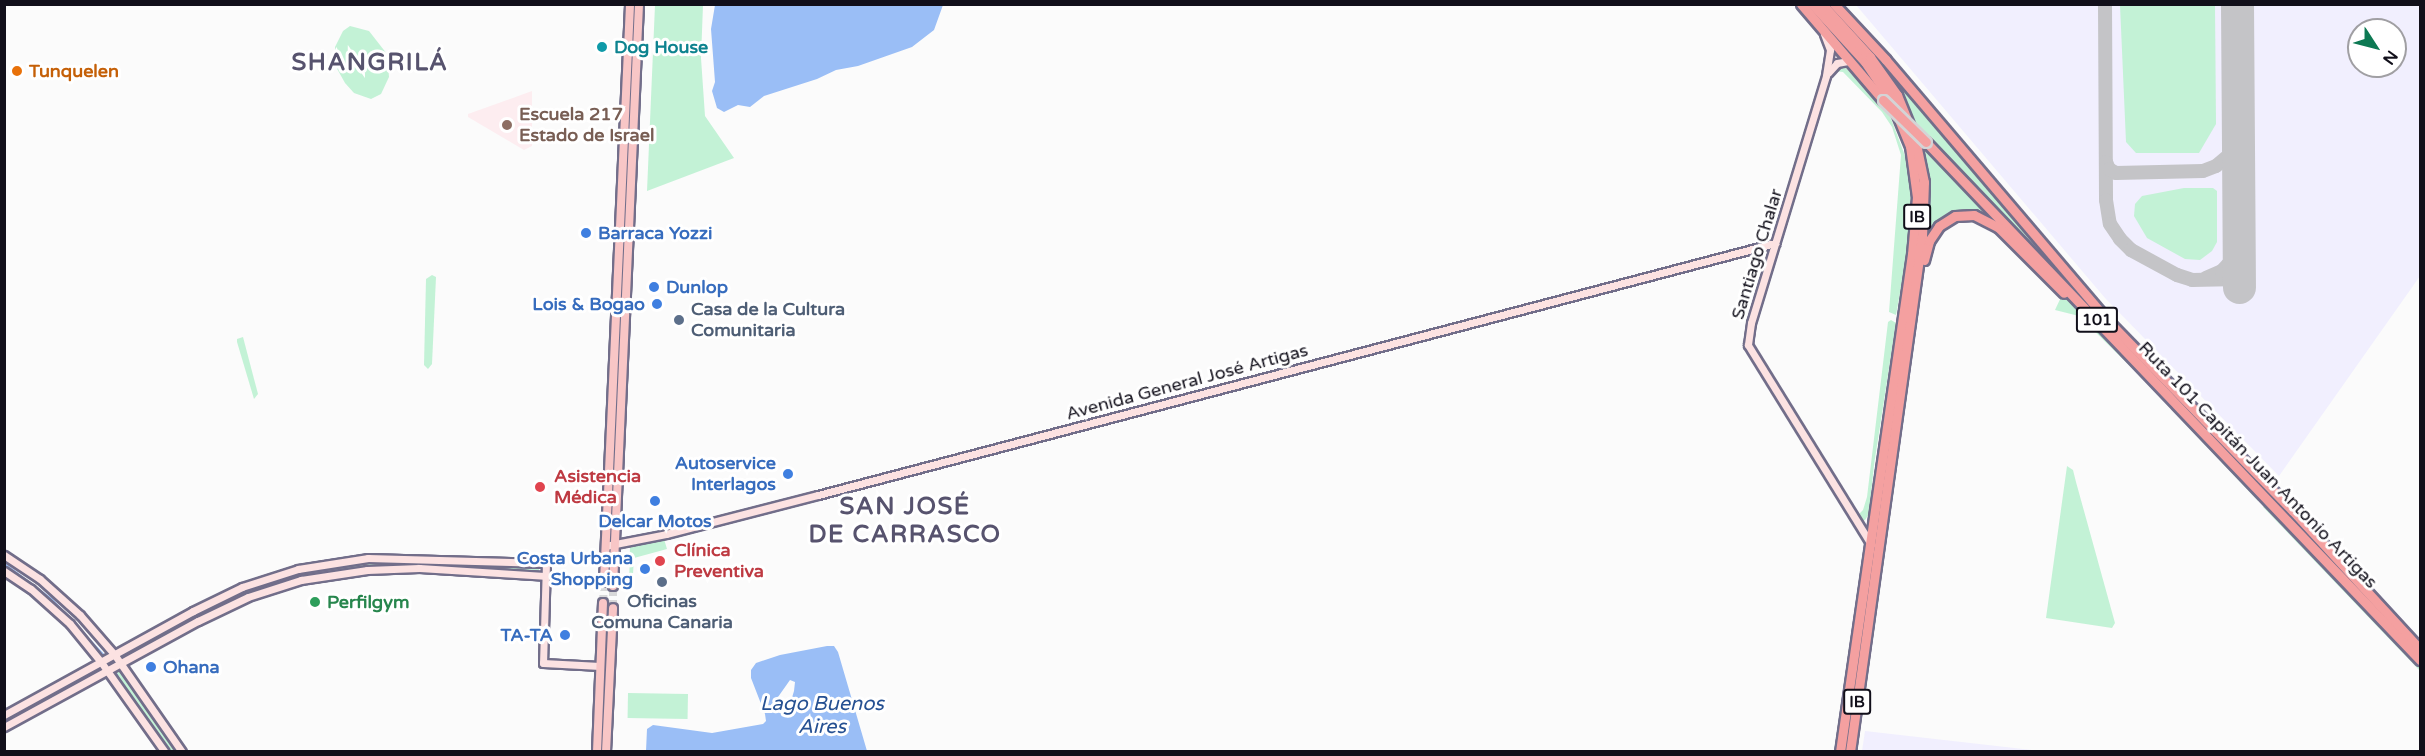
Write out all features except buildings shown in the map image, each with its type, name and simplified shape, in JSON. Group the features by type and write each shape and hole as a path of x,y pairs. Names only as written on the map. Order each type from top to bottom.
{"highway":[{"name":"Ruta 101 Capitán Juan Antonio Artigas","path":"1801,4 1883,100 1926,142 2421,660"},
{"name":"IB","path":"1812,4 1865,62 1891,100 1905,132 1916,182 1915,234 1840,752"},
{"name":"IB","path":"1822,4 1882,72 1897,95 1912,129 1922,167 1924,202 1914,290 1850,752"},
{"name":"Ruta 101 Capitán Juan Antonio Artigas","path":"1834,4 1886,60 2110,323 2299,518 2421,649"},
{"path":"1914,290 1919,285 1926,251 1934,232 1955,216 1979,216 1998,227 2131,356"}],"main road":[{"path":"604,582 630,4"},
{"path":"613,586 639,4"},
{"path":"597,752 603,603"},
{"path":"606,752 612,608"}],"street":[{"name":"Santiago Chalar","path":"1823,32 1830,50 1826,75 1748,334 1749,349 1857,523 1878,552"},
{"path":"1826,75 1837,63 1848,61"},
{"name":"Avenida General José Artigas","path":"605,546 818,495 1775,243"},
{"path":"1857,523 1866,523 1874,514"},
{"path":"4,555 60,596 114,654 182,752"},
{"path":"4,716 220,598 298,569 368,558 546,563 543,663 600,666"},
{"path":"4,727 225,607 301,580 367,570 419,568 545,576"},
{"path":"4,571 51,606 101,662 165,752"}],"shaded area":[{"path":"1856,5 2420,5 2420,276 2279,476 2105,298"},
{"name":"Escuela 217 Estado de Israel","path":"532,91 532,146 524,150 468,117 468,114"},
{"path":"1865,731 2041,751 1862,751"}],"green space":[{"path":"633,5 637,5 626,194 625,193"},
{"path":"655,5 703,5 701,58 705,116 734,158 647,191"},
{"path":"2120,5 2215,5 2216,124 2199,153 2136,153 2126,142"},
{"path":"350,26 369,31 387,54 389,77 381,94 371,99 354,93 345,83 335,65 335,47 343,31"},
{"path":"1845,67 1890,116 1910,169 1912,227 1896,315 1889,312 1901,155 1892,127 1882,112 1843,72 1833,71"},
{"path":"1900,83 2110,328 2269,491 2268,495 1917,128 1900,92"},
{"path":"1920,142 2043,268 1993,220 1981,213 1965,210 1950,215 1924,244 1929,194"},
{"path":"2184,188 2213,188 2217,191 2217,242 2212,251 2200,260 2185,259 2147,238 2134,216 2135,204 2142,196"},
{"path":"627,210 621,333 624,211"},
{"path":"432,275 436,277 432,364 428,369 424,365 426,279"},
{"path":"2062,295 2145,375 2142,378 2079,316 2055,310"},
{"path":"1891,320 1896,323 1874,465 1869,514 1865,520 1860,522 1857,516 1863,510 1867,497 1888,322"},
{"path":"243,337 258,394 254,399 237,342 237,339"},
{"path":"621,346 613,537 611,537 617,368"},
{"path":"2150,382 2261,499 2258,501 2148,384"},
{"path":"2067,466 2073,470 2115,623 2112,628 2046,618"},
{"path":"2267,504 2420,666 2420,671 2263,507"},
{"path":"664,539 667,549 634,558 632,590 629,589 630,547"},
{"path":"359,561 414,561 414,566 360,567 305,576 304,570"},
{"path":"423,561 539,567 539,572 423,567"},
{"path":"295,572 296,578 248,595 203,616 199,614 200,611 245,589"},
{"path":"189,617 193,620 123,659 120,654"},
{"path":"605,635 608,636 604,751 600,752"},
{"path":"93,669 95,674 32,709 29,707 29,705"},
{"path":"118,669 177,751 172,752 114,672"},
{"path":"628,693 688,694 688,719 628,718"}],"water":[{"path":"715,4 943,5 934,30 912,47 858,66 836,70 817,79 764,96 750,107 738,105 724,112 717,108 712,91 715,82 711,29"},
{"name":"Lago Buenos Aires","path":"834,646 838,652 867,751 646,751 647,729 653,725 712,733 763,724 766,721 765,714 751,678 751,670 756,663 780,655","holes":["790,680 795,682 788,711 784,712 778,697"]}],"waterway":[{"path":"4,563 52,599 104,655"},
{"path":"115,670 122,685 171,752"}],"taxiway":[{"path":"2105,4 2106,200 2110,224 2131,250 2177,275 2192,280 2239,279"},
{"path":"2106,162 2109,169 2116,173 2203,171 2216,166 2229,155 2238,130"},
{"path":"2206,278 2222,271 2230,262 2236,250 2239,232"}],"runway":[{"path":"2237,4 2239,287"}],"tunnel":[{"path":"603,603 604,582"},
{"path":"613,586 613,608"}],"place":[{"name":"Dog House","path":"602,47"},
{"name":"Tunquelen","path":"17,71"},
{"name":"Escuela 217 Estado de Israel","path":"507,125"},
{"name":"Barraca Yozzi","path":"586,233"},
{"name":"Dunlop","path":"654,287"},
{"name":"Lois & Bogao","path":"657,304"},
{"name":"Casa de la Cultura Comunitaria","path":"679,320"},
{"name":"Autoservice Interlagos","path":"788,474"},
{"name":"Asistencia Médica","path":"540,487"},
{"name":"Delcar Motos","path":"655,501"},
{"name":"Clínica Preventiva","path":"660,561"},
{"name":"Costa Urbana Shopping","path":"645,569"},
{"name":"Oficinas Comuna Canaria","path":"662,582"},
{"name":"Perfilgym","path":"315,602"},
{"name":"TA-TA","path":"565,635"},
{"name":"Ohana","path":"151,667"}],"district":[{"name":"SHANGRILÁ","path":"370,63"},
{"name":"SAN JOSÉ DE CARRASCO","path":"905,521"}]}
